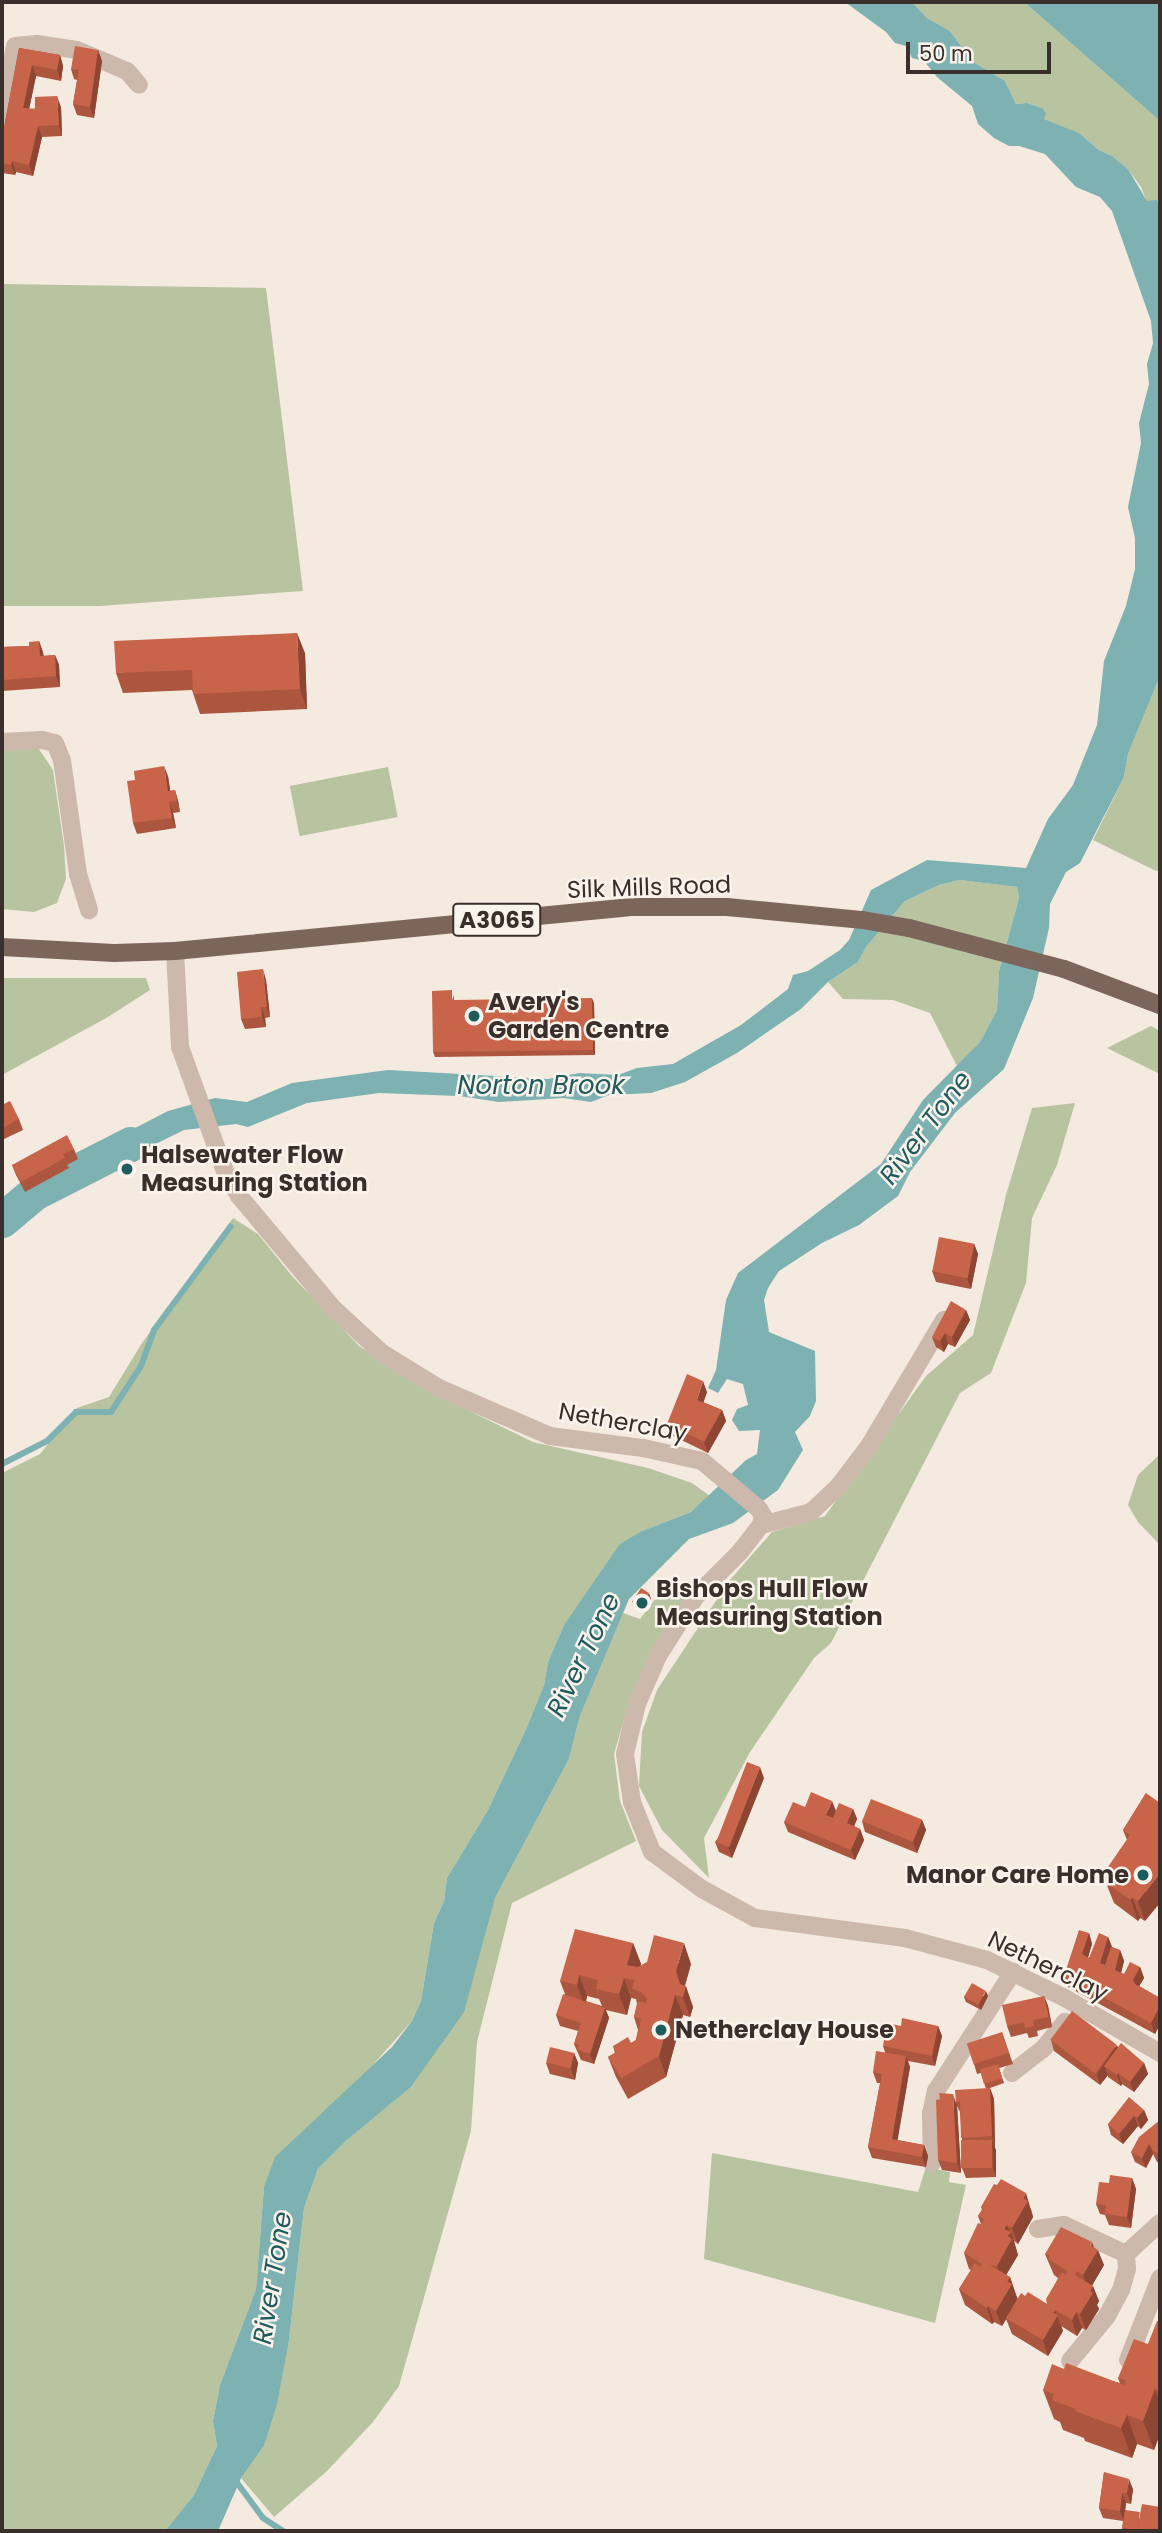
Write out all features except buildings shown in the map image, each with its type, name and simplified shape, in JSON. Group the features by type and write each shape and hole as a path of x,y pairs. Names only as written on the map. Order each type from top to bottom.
{"main road":[{"name":"Silk Mills Road","path":"2,947 89,952 175,951 629,907 727,907 820,915 909,928 1064,969 1160,1005"}],"street":[{"path":"2,115 15,46 37,44 77,50 127,71 139,85"},
{"path":"2,742 42,740 55,743 62,760 78,874 89,910"},
{"name":"Netherclay","path":"175,951 180,1047 226,1174 239,1196 333,1308 382,1353 439,1388 550,1436 679,1455 702,1461 724,1478 760,1517 740,1552 696,1596 658,1656 637,1704 625,1754 632,1802 652,1852 702,1889 755,1918 905,1938 987,1960 1077,2004 1160,2053"},
{"path":"760,1517 811,1512 838,1487 883,1425 949,1311"},
{"path":"932,2163 931,2114 936,2091 1013,1972"},
{"path":"1012,2073 1044,2049 1077,2004"},
{"path":"1126,2254 1160,2223"},
{"path":"1038,2229 1064,2225 1126,2254"},
{"path":"1070,2361 1112,2307 1128,2269 1126,2254"},
{"path":"1121,2376 1160,2278"}],"green space":[{"path":"912,2 1024,2 1160,121 1160,213 1147,202 1141,187 1128,169 1079,133 1043,119 1042,108 1027,103 1016,104 1005,81 972,61 950,31 927,18"},
{"path":"2,284 266,288 303,591 100,606 2,606"},
{"path":"1160,676 1160,870 1156,871 1093,840 1124,777 1128,754"},
{"path":"2,748 39,749 53,770 64,846 66,879 57,903 34,912 2,909"},
{"path":"388,767 398,817 300,836 290,786"},
{"path":"960,880 1017,887 1019,898 999,971 997,1010 980,1042 957,1066 930,1013 893,1000 843,999 828,982 858,962 866,947 905,901 939,885"},
{"path":"2,978 146,978 150,990 108,1017 2,1075"},
{"path":"1151,1026 1160,1031 1160,1074 1107,1048"},
{"path":"1075,1103 1057,1165 1032,1218 1026,1283 991,1373 960,1393 831,1643 814,1658 750,1752 704,1838 709,1878 662,1830 639,1786 642,1732 657,1690 729,1581 772,1532 825,1516 926,1376 973,1335 1006,1195 1032,1108"},
{"path":"233,1218 258,1234 292,1276 359,1346 421,1387 533,1442 648,1468 692,1483 710,1496 691,1512 642,1531 564,1625 548,1662 544,1685 527,1727 488,1810 447,1878 444,1901 434,1923 421,2001 412,2021 264,2187 256,2289 220,2385 213,2421 217,2446 194,2495 165,2531 2,2531 2,1473 40,1454 77,1408 109,1397 142,1343"},
{"path":"1160,1454 1160,1545 1138,1522 1128,1505 1138,1475"},
{"path":"669,1581 689,1596 630,1700 614,1754 620,1801 636,1841 512,1903 477,2042 471,2131 399,2386 373,2422 327,2471 274,2517 241,2478 264,2446 289,2340 304,2208 318,2169 346,2141 411,2087 428,2062 495,1898 569,1759 580,1716 623,1613 640,1619"},
{"path":"712,2153 918,2192 926,2167 950,2172 949,2182 966,2185 935,2323 704,2259"}],"water":[{"name":"River Tone","path":"845,2 912,2 927,18 950,31 972,61 1005,81 1016,104 1027,103 1042,108 1046,113 1044,119 1079,133 1128,169 1147,201 1157,200 1160,213 1160,676 1128,754 1124,777 1080,863 1066,872 1050,904 1049,928 1033,998 1004,1069 955,1113 910,1172 898,1196 859,1225 822,1243 779,1271 768,1288 764,1300 769,1332 815,1351 816,1401 810,1416 795,1432 803,1450 778,1490 733,1523 689,1539 629,1599 580,1716 569,1759 495,1898 464,2012 411,2087 346,2141 318,2169 304,2208 289,2340 277,2404 264,2446 241,2478 218,2531 165,2531 194,2495 217,2446 213,2421 220,2385 256,2289 264,2187 275,2157 392,2047 412,2021 421,2001 434,1923 444,1901 447,1878 488,1810 527,1727 544,1685 548,1662 564,1625 620,1544 642,1531 691,1512 746,1460 757,1454 760,1430 739,1431 732,1420 737,1409 748,1405 743,1384 727,1379 718,1393 708,1388 716,1370 726,1300 738,1273 881,1164 923,1100 980,1042 997,1010 999,971 1019,898 1017,887 960,880 939,885 905,901 866,947 858,962 828,982 801,1009 737,1053 685,1082 651,1093 609,1095 591,1102 563,1098 499,1102 459,1096 379,1093 307,1103 248,1127 236,1124 184,1130 121,1161 87,1165 110,1141 168,1111 215,1098 247,1102 292,1083 388,1070 548,1079 579,1073 618,1075 637,1068 673,1064 741,1025 788,989 793,975 808,971 840,950 849,940 871,890 927,860 1026,868 1048,819 1073,785 1097,725 1104,661 1126,606 1135,569 1135,538 1128,507 1141,443 1139,423 1149,384 1147,364 1153,343 1151,321 1112,211 1100,197 1076,187 1045,154 1019,146 1009,146 994,138 978,124 972,106 937,77 924,61 912,58 906,46 895,43 886,32"},
{"path":"1024,2 1160,2 1160,121"}],"waterway":[{"name":"Norton Brook","path":"2,1220 34,1193 130,1144"},
{"path":"2,1464 47,1441 76,1412 111,1412 141,1366 154,1330 231,1226"},
{"path":"235,2480 263,2518 283,2531"}],"place":[{"name":"Avery's Garden Centre","path":"474,1016"},
{"name":"Halsewater Flow Measuring Station","path":"127,1169"},
{"name":"Bishops Hull Flow Measuring Station","path":"642,1603"},
{"name":"Manor Care Home","path":"1143,1875"},
{"name":"Netherclay House","path":"661,2030"}]}
